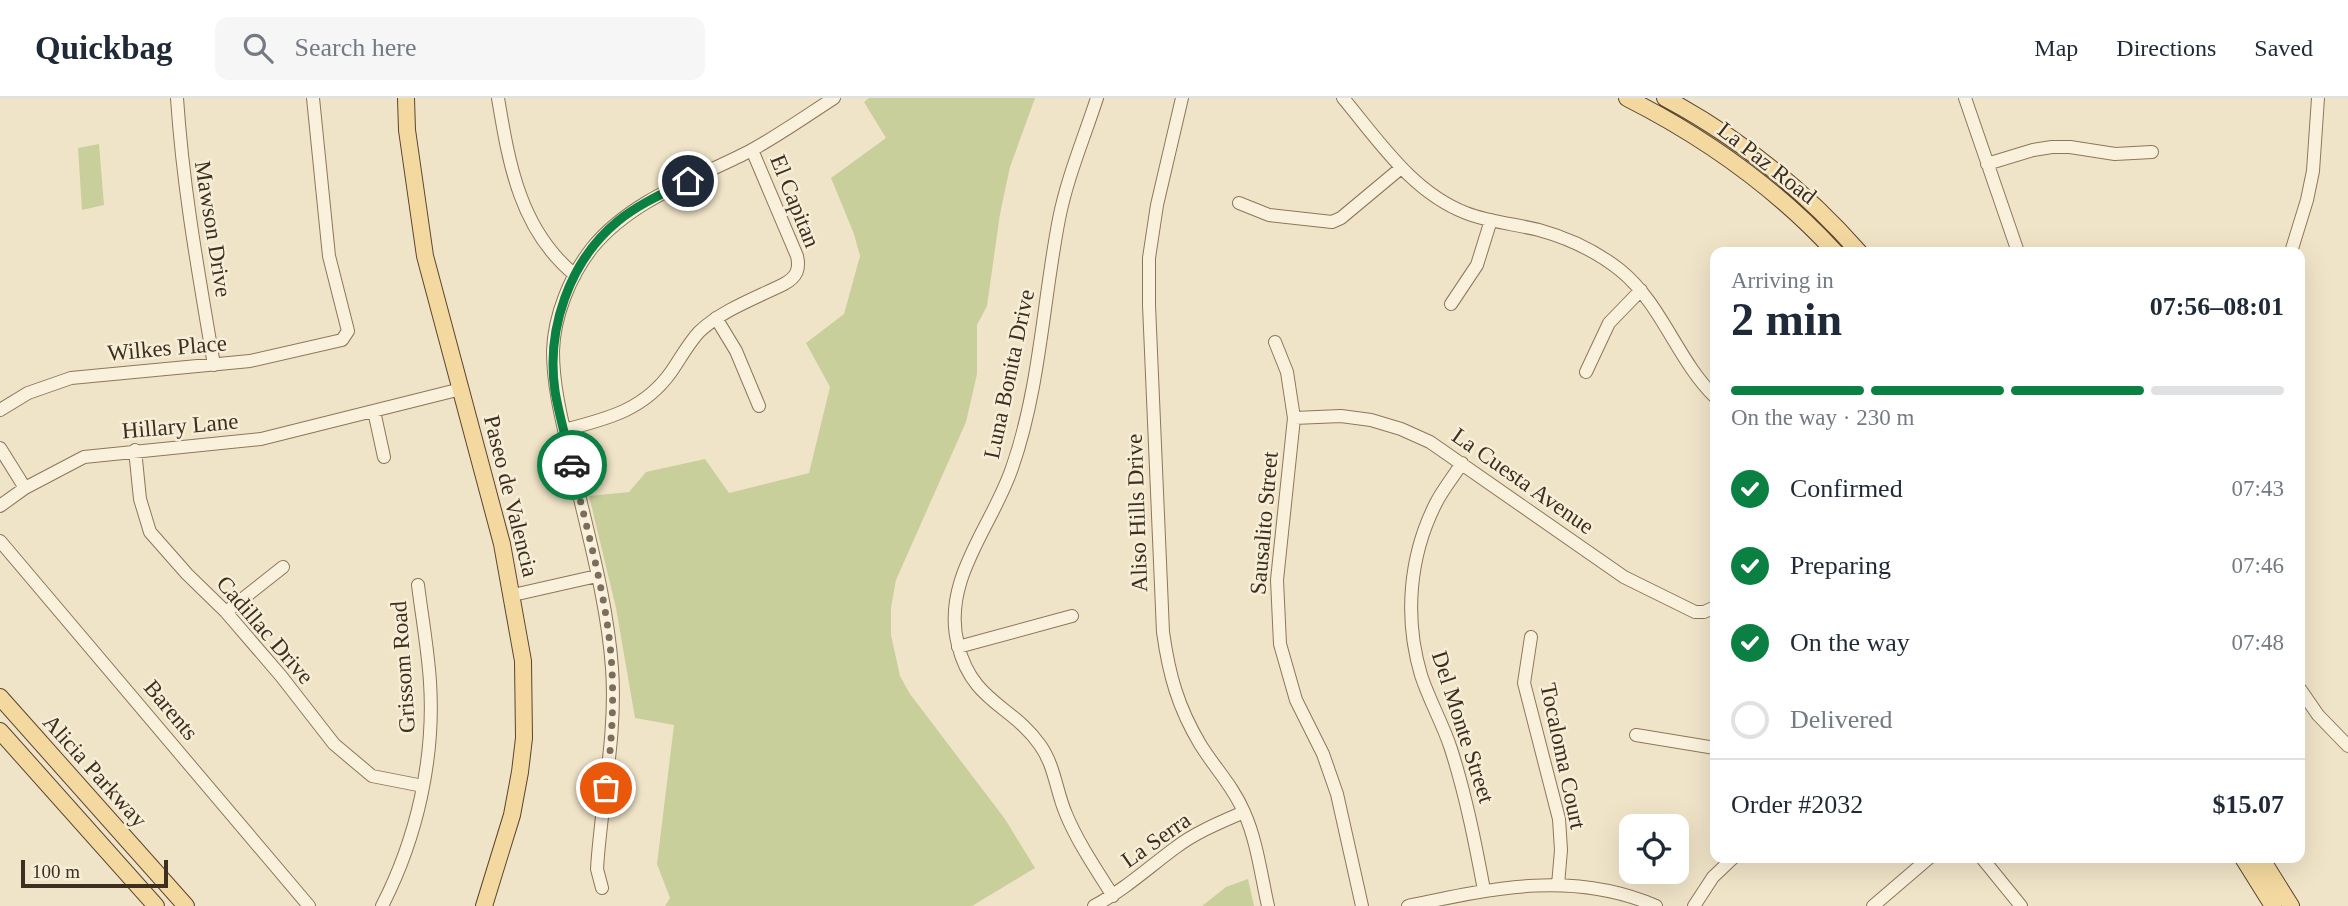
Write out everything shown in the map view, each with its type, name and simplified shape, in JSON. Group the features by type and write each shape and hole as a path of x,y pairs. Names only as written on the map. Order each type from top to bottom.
{"main road":[{"name":"Paseo de Valencia","path":"406,98 425,256 502,544 523,661 524,738 512,815 484,906"},
{"name":"La Paz Road","path":"1665,98 1719,131 1783,178 1854,247"},
{"name":"La Paz Road","path":"1631,99 1680,126 1744,170 1830,247"},
{"name":"Alicia Parkway","path":"0,697 186,906"},
{"name":"Alicia Parkway","path":"0,731 156,906"},
{"path":"2246,863 2273,906"},
{"path":"2264,863 2291,906"},
{"path":"129,878 147,864"}],"street":[{"name":"Mawson Drive","path":"177,98 183,177 214,365"},
{"name":"Wilkes Place","path":"0,410 29,393 71,378 250,361 342,340 348,331 329,256 313,98"},
{"path":"498,98 507,152 516,187 529,219 548,246 575,275"},
{"path":"602,888 597,869 612,731 612,670 606,619 555,390 553,349 561,306 591,249 617,222 645,203 752,150 834,98"},
{"name":"Luna Bonita Drive","path":"1097,98 1059,218 1036,368 1012,468 994,512 963,570 955,596 954,623 958,647 971,677 988,698 1022,725 1041,745 1054,771 1064,810 1075,835 1113,896"},
{"name":"Aliso Hills Drive","path":"1181,98 1157,205 1149,258 1163,632 1168,670 1181,709 1201,746 1225,778 1244,811 1268,906"},
{"path":"1343,98 1401,168 1439,200 1467,214 1566,238 1619,270 1642,290 1692,368 1710,391"},
{"path":"1965,98 2016,247"},
{"path":"2293,247 2308,200 2313,171 2318,98"},
{"path":"1987,164 2052,147 2115,154 2152,152"},
{"name":"El Capitan","path":"564,430 627,411 651,394 670,374 699,332 716,318 792,280 797,273 797,256 752,150"},
{"path":"1239,204 1269,215 1332,222 1401,168"},
{"path":"1451,304 1477,265 1491,220"},
{"path":"1586,372 1609,323 1642,290"},
{"path":"716,318 736,351 759,406"},
{"name":"Sausalito Street","path":"1275,342 1287,372 1294,418 1277,580 1280,644 1296,700 1323,754 1337,794 1362,906"},
{"name":"Hillary Lane","path":"0,506 25,488 84,457 261,439 461,389"},
{"path":"374,411 384,457"},
{"name":"La Cuesta Avenue","path":"1294,418 1341,416 1371,420 1430,442 1624,577 1695,612 1710,609"},
{"path":"0,448 25,488"},
{"name":"Cadillac Drive","path":"135,450 140,499 150,532 187,574 226,612 334,744 372,776 424,786"},
{"name":"Del Monte Street","path":"1462,463 1436,502 1418,548 1410,594 1412,635 1422,675 1450,746 1468,805 1484,890"},
{"name":"Barents","path":"0,541 309,906"},
{"path":"226,612 283,566"},
{"path":"513,595 597,576"},
{"name":"Grissom Road","path":"382,906 407,846 424,786 430,744 430,682 418,585"},
{"path":"958,647 1072,616"},
{"name":"Tocaloma Court","path":"1531,637 1524,683 1559,820 1559,885"},
{"path":"2305,696 2318,715 2348,746"},
{"path":"1636,735 1710,747"},
{"name":"La Serra","path":"1094,906 1113,896 1176,847 1244,811"},
{"path":"1694,906 1713,877 1728,863"},
{"path":"1873,906 1922,863"},
{"path":"1986,863 2021,906"},
{"path":"1408,906 1518,885 1592,888 1622,894 1656,906"}],"green space":[{"path":"869,98 1035,98 1010,167 1000,214 987,306 977,325 977,374 966,422 896,580 891,608 891,635 900,676 910,694 1005,819 1035,868 972,906 665,906 670,898 657,864 674,725 635,718 616,608 589,496 629,492 646,472 705,459 729,493 809,473 830,387 806,343 844,314 860,256 831,178 886,138 864,102"},
{"path":"99,144 104,205 82,210 78,148"},
{"path":"1248,879 1254,906 1202,906 1226,887"}],"way so far":[{"path":"572,465 606,619 612,670 612,731 606,788"}],"route":[{"path":"572,465 555,390 553,349 561,306 591,249 617,222 645,203 688,181"}]}
